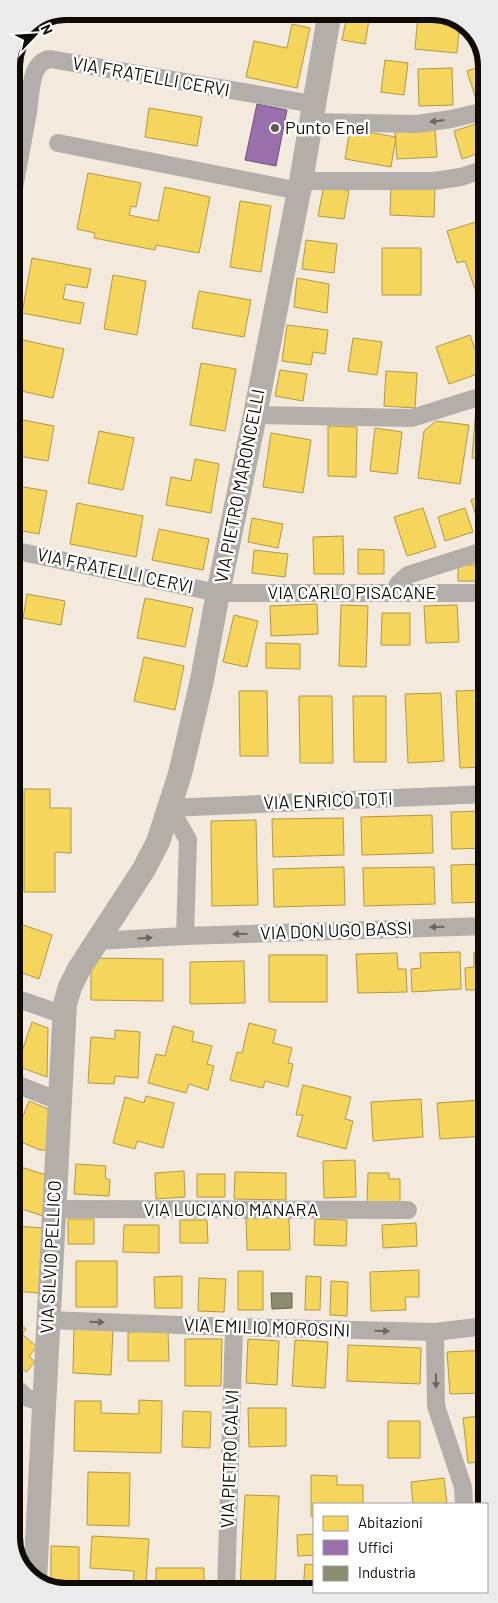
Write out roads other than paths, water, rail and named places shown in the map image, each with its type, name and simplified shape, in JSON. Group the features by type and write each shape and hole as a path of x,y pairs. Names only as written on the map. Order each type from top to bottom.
{"street":[{"name":"VIA PIETRO MARONCELLI","path":"97,941 144,869 158,842 180,774 202,680 255,415 300,186 328,20"},
{"name":"VIA FRATELLI CERVI","path":"20,156 36,69 40,62 50,59 312,113 417,124 478,113"},
{"path":"20,110 28,112"},
{"path":"58,143 300,186 434,181 461,177 478,171"},
{"path":"255,415 412,418 478,397"},
{"name":"VIA FRATELLI CERVI","path":"20,552 218,593"},
{"path":"395,593 398,584 410,574 478,553"},
{"name":"VIA CARLO PISACANE","path":"218,593 478,593"},
{"name":"VIA ENRICO TOTI","path":"170,808 478,794"},
{"path":"170,808 188,840 185,936"},
{"name":"VIA DON UGO BASSI","path":"97,941 185,936 478,926"},
{"name":"VIA SILVIO PELLICO","path":"35,1571 64,1015 66,998 74,978 97,941"},
{"path":"20,1000 64,1015"},
{"path":"20,1086 59,1101"},
{"name":"VIA LUCIANO MANARA","path":"54,1209 408,1210"},
{"name":"VIA EMILIO MOROSINI","path":"48,1320 435,1332 478,1327"},
{"name":"VIA PIETRO CALVI","path":"226,1583 234,1327"},
{"path":"435,1332 436,1406 463,1487 464,1503"},
{"path":"20,1392 27,1398 44,1402"}],"place":[{"name":"Punto Enel","path":"275,128"}]}
